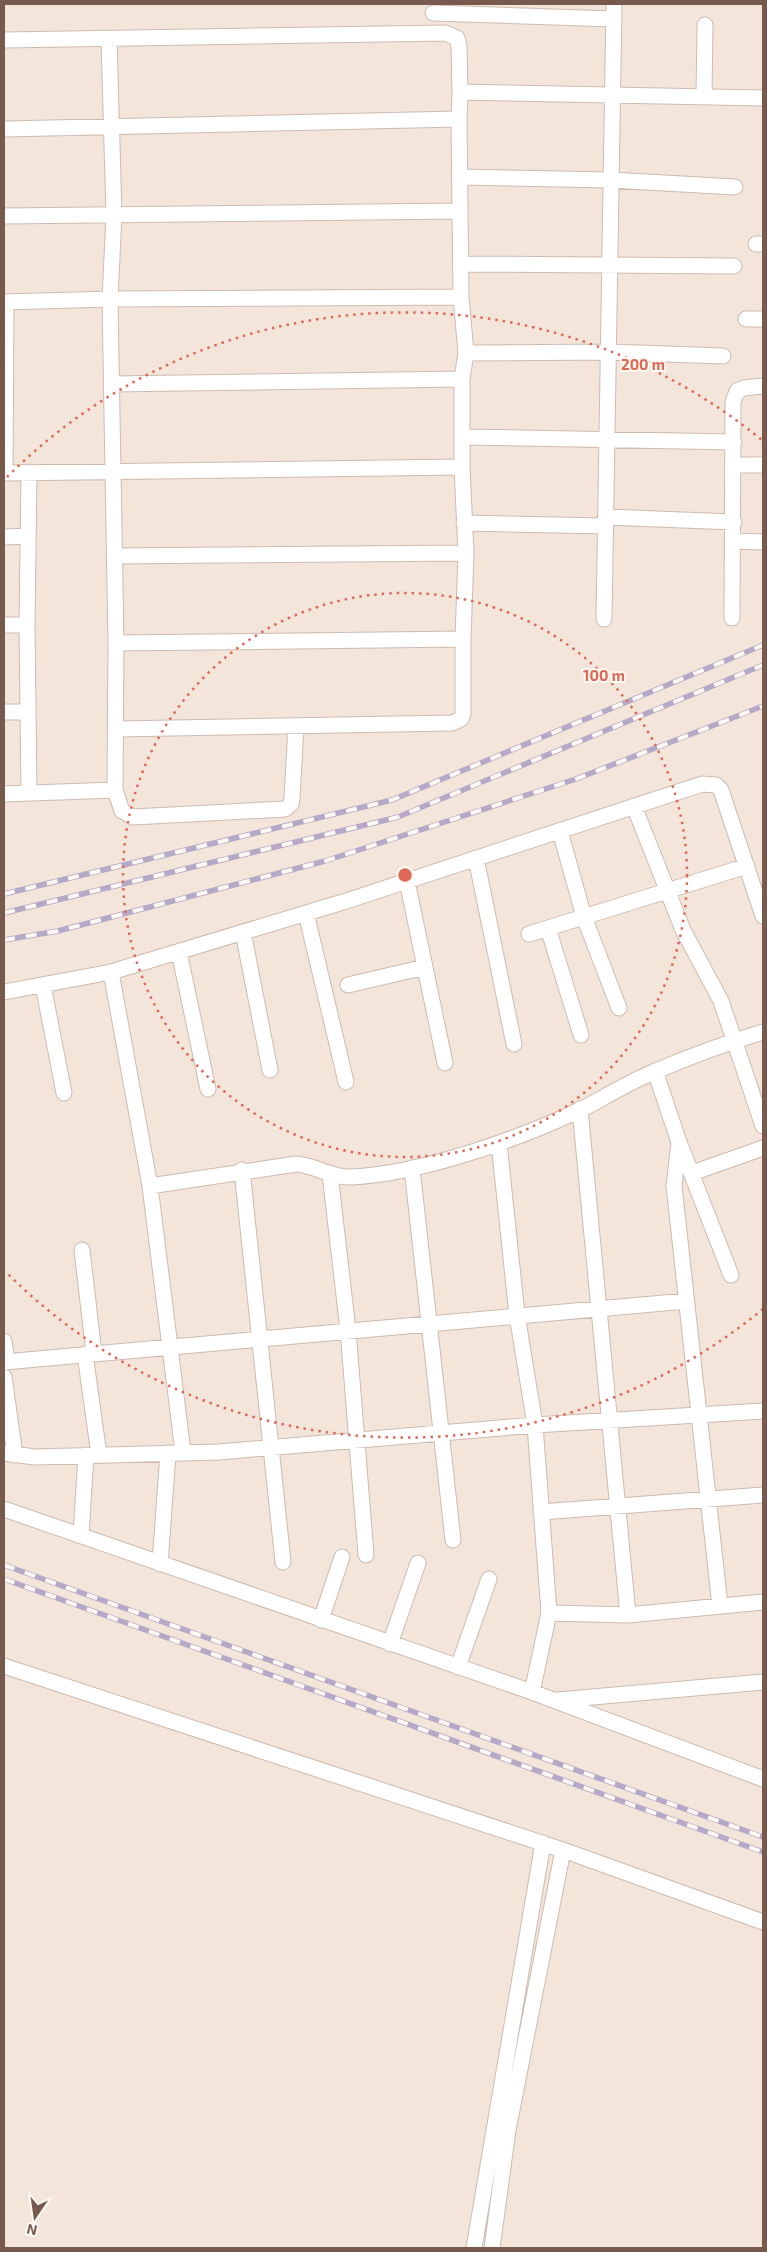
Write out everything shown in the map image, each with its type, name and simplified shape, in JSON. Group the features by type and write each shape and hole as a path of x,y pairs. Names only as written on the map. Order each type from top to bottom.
{"street":[{"path":"432,33 433,8 614,11 604,619"},
{"path":"704,97 705,25"},
{"path":"4,40 109,40 432,33 451,34 457,38 459,46 461,296 466,353 462,379 464,437 462,467 466,553 463,639 464,708 461,719 457,722 117,729"},
{"path":"109,40 114,215 110,299 117,729 115,790 122,812 133,817 285,809 291,804 292,798 296,726"},
{"path":"460,92 763,98"},
{"path":"4,129 459,119"},
{"path":"460,177 611,180 735,186"},
{"path":"4,216 460,211"},
{"path":"461,264 734,266"},
{"path":"461,296 110,299 5,302 4,473 462,467"},
{"path":"746,319 763,319"},
{"path":"466,353 609,352 723,356"},
{"path":"111,384 462,379"},
{"path":"732,618 734,396 737,391 744,388 763,386"},
{"path":"464,437 734,442"},
{"path":"734,466 763,465"},
{"path":"28,473 29,793"},
{"path":"464,524 734,522"},
{"path":"4,537 28,536"},
{"path":"733,541 763,542"},
{"path":"114,556 466,553"},
{"path":"4,625 27,625"},
{"path":"116,643 463,639"},
{"path":"4,712 28,712"},
{"path":"4,992 111,972 179,952 407,881 702,784 716,785 721,790 746,866 757,879 763,916"},
{"path":"4,794 115,790"},
{"path":"634,806 683,930 721,1001 763,1126"},
{"path":"560,831 584,917 619,1008"},
{"path":"476,858 514,1044"},
{"path":"529,934 746,866"},
{"path":"407,881 445,1063"},
{"path":"306,913 346,1082"},
{"path":"548,928 581,1035"},
{"path":"243,932 270,1070"},
{"path":"179,952 208,1089"},
{"path":"348,985 425,967"},
{"path":"111,972 150,1186 183,1452"},
{"path":"43,985 64,1093"},
{"path":"150,1186 242,1170 296,1164 314,1167 330,1174 350,1177 412,1168 500,1143 580,1109 655,1071 763,1032"},
{"path":"655,1071 679,1142 731,1275"},
{"path":"580,1109 601,1308 628,1615"},
{"path":"679,1142 674,1186 720,1606"},
{"path":"500,1143 517,1315 535,1425 549,1613 532,1692"},
{"path":"692,1173 763,1148"},
{"path":"412,1168 453,1540"},
{"path":"242,1170 283,1562"},
{"path":"330,1174 348,1330 366,1555"},
{"path":"81,1536 93,1455 82,1250"},
{"path":"5,1367 89,1354 686,1301"},
{"path":"4,1340 9,1454 93,1455 219,1452 535,1425 763,1410"},
{"path":"160,1564 168,1453"},
{"path":"541,1512 763,1494"},
{"path":"4,1510 532,1692 763,1779"},
{"path":"321,1620 342,1557"},
{"path":"390,1644 418,1563"},
{"path":"458,1667 490,1579"},
{"path":"549,1613 628,1615 763,1602"},
{"path":"4,1666 564,1850 763,1922"},
{"path":"554,1700 763,1682"},
{"path":"740,1770 763,1767"},
{"path":"474,2248 542,1843"},
{"path":"492,2248 508,2130 564,1850"}],"shaded area":[{"path":"4,4 763,4 763,2248 4,2248"}],"railway":[{"path":"4,894 392,800 763,645"},
{"path":"4,913 398,817 763,665"},
{"path":"4,940 58,931 325,861 576,779 763,706"},
{"path":"4,1565 763,1837"},
{"path":"4,1579 763,1852"}]}
